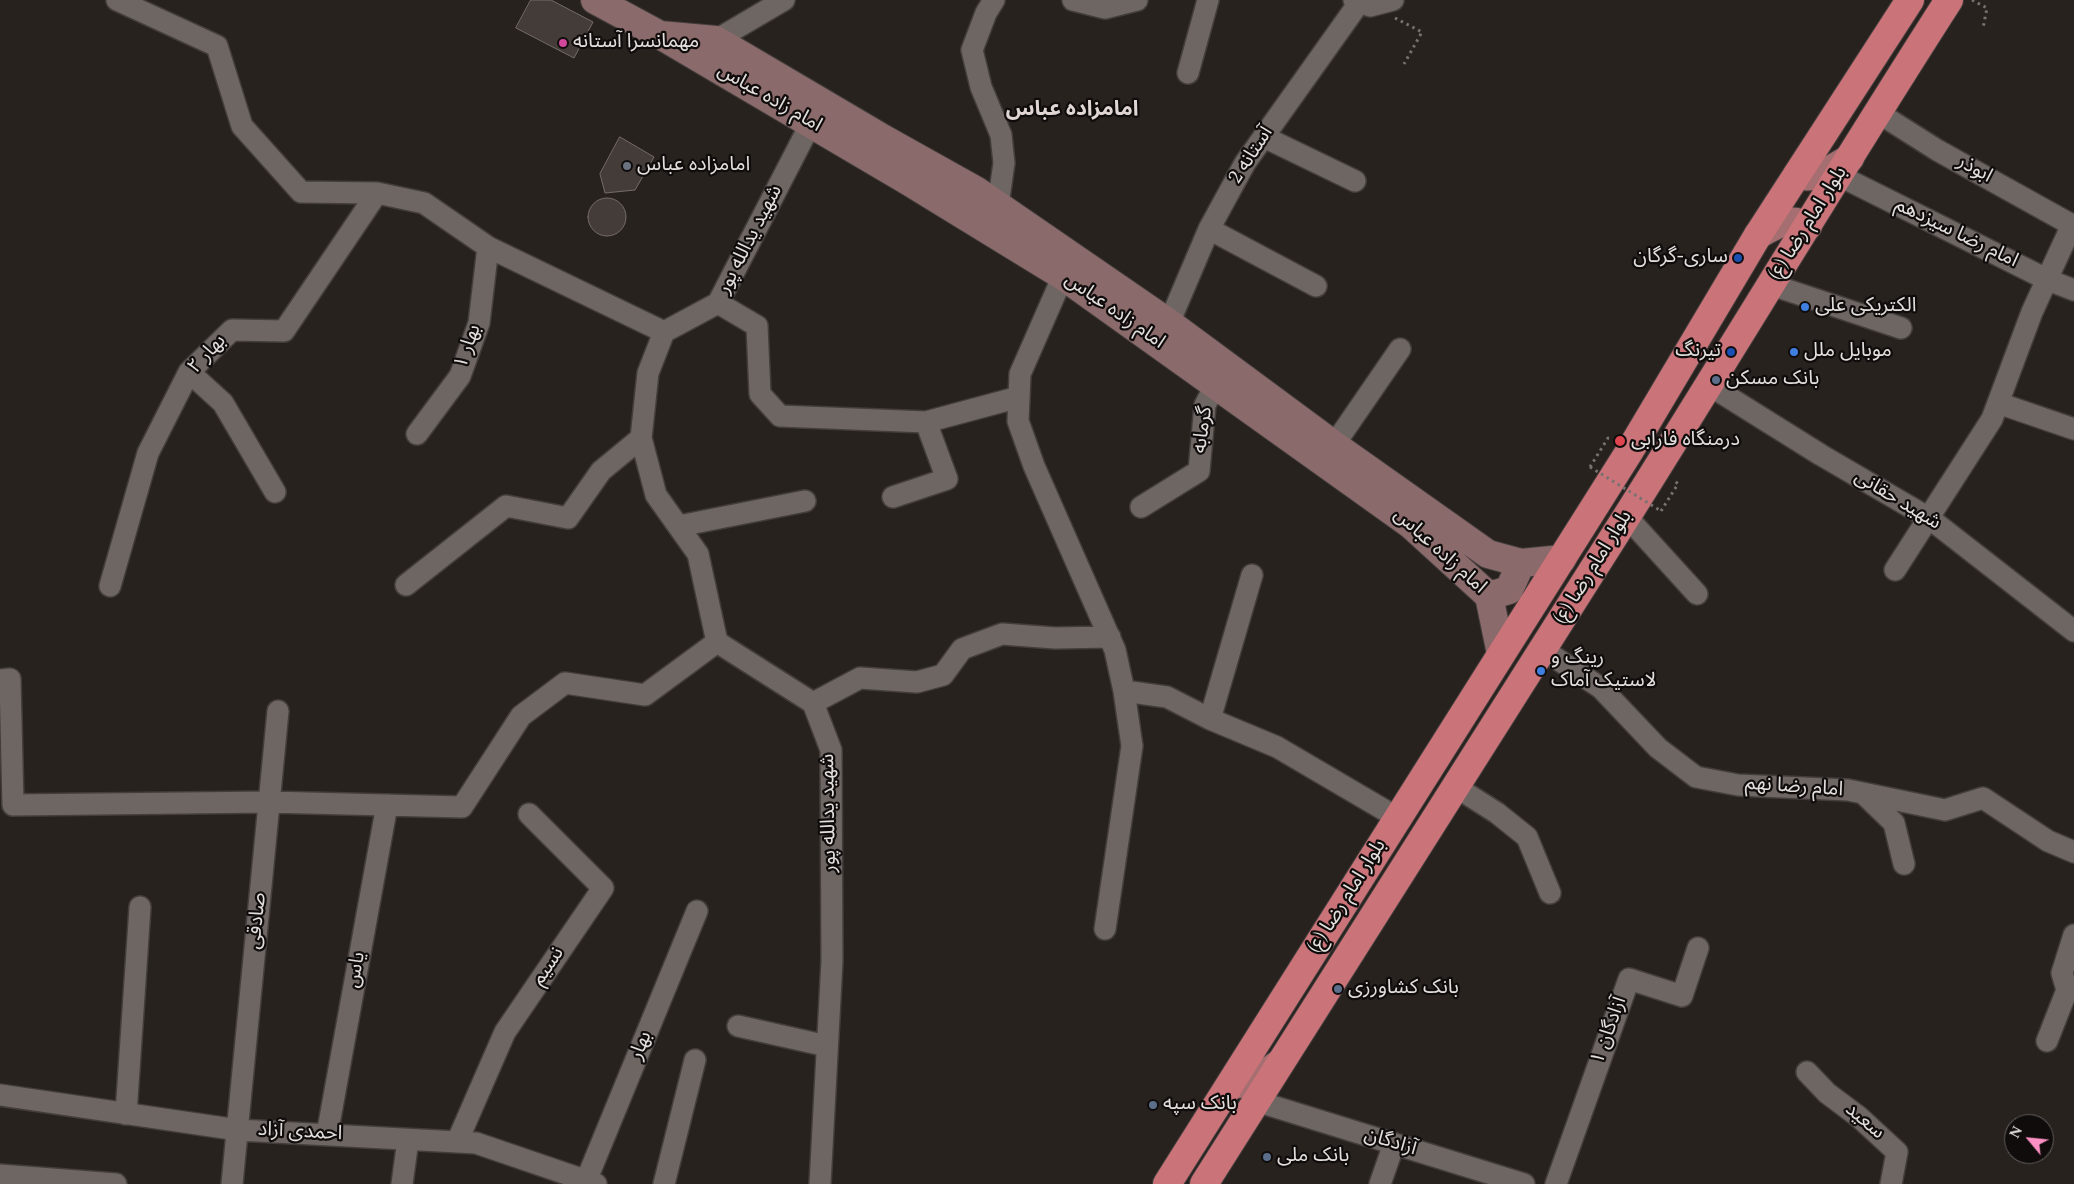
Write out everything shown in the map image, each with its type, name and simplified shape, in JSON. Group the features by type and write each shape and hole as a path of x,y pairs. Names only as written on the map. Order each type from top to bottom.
{"highway":[{"name":"بلوار امام رضا (ع)","path":"1167,1184 1629,452 1758,235 1910,0"},
{"name":"بلوار امام رضا (ع)","path":"1204,1184 1627,517 1845,167 1877,112 1949,0"}],"main road":[{"path":"1797,175 1811,178 1845,167"},
{"path":"1758,235 1774,226 1794,220 1808,226"},
{"path":"1230,1085 1253,1082 1280,1064"},
{"path":"1204,1127 1218,1132 1228,1145"}],"street":[{"path":"117,0 142,5 217,46 242,126 301,192 377,193 424,203 488,247 664,332 648,373 641,438 656,495 698,554 718,642 813,703 860,678 917,682 943,675 962,649 1002,634 1055,638 1110,637"},
{"name":"امام زاده عباس","path":"595,0 660,35 810,123 1063,276 1410,524 1489,596 1501,654"},
{"path":"716,40 784,0"},
{"path":"1073,0 1105,8 1137,0"},
{"path":"1188,73 1208,0"},
{"path":"1361,2 1393,0"},
{"path":"992,1 972,50 981,87 1001,135 1004,163 998,205"},
{"name":"آستانه 2","path":"1169,323 1209,229 1245,163 1361,2"},
{"name":"امام زاده عباس","path":"660,35 716,40 884,139 977,191 1169,323 1488,554 1521,563 1562,559"},
{"name":"ابوذر","path":"1877,112 1937,150 2072,225 2048,280"},
{"name":"شهید یدالله پور","path":"664,332 718,303 810,123"},
{"path":"1264,137 1355,181"},
{"name":"امام رضا سیزدهم","path":"1845,167 2048,280 2074,290"},
{"name":"بهار ۲","path":"110,586 148,453 189,372 232,330 284,331 377,193"},
{"path":"1209,229 1316,286"},
{"name":"بهار ۱","path":"417,434 460,376 479,323 488,247"},
{"path":"1063,276 1020,374 1018,421 1034,466 1110,637 1115,650 1124,691 1132,746 1104,929"},
{"path":"1894,570 1992,419 2032,312 2048,280"},
{"path":"1772,285 1902,328"},
{"path":"718,303 758,326 760,394 780,416 926,422 1019,397"},
{"path":"1334,444 1400,349"},
{"path":"189,372 223,403 274,492"},
{"name":"گرمابه","path":"1141,507 1199,471 1204,405 1216,384"},
{"name":"شهید حقانی","path":"1709,385 1821,455 1929,518 2074,631"},
{"path":"1998,403 2074,429"},
{"path":"893,497 947,479 926,422"},
{"path":"406,585 506,506 568,518 601,472 641,438"},
{"path":"679,526 805,502"},
{"path":"1627,517 1697,594"},
{"path":"1489,596 1509,590 1521,563"},
{"path":"1210,719 1252,575"},
{"path":"0,680 10,679 12,805 270,802 462,807 521,716 566,683 645,695 718,642"},
{"name":"امام رضا نهم","path":"1542,649 1601,688 1658,748 1696,777 1738,784 1848,790 1944,810 1983,798 2048,841 2074,852"},
{"path":"1124,691 1167,696 1210,719 1276,747 1398,818"},
{"name":"شهید یدالله پور","path":"813,703 831,750 832,961 820,1184"},
{"name":"صادقی","path":"232,1184 278,711"},
{"path":"1456,787 1497,813 1526,837 1550,893"},
{"path":"1864,794 1894,823 1904,864"},
{"name":"یاس","path":"327,1135 387,805"},
{"name":"نسیم","path":"457,1142 505,1032 603,888 529,814"},
{"path":"126,1114 140,907"},
{"name":"بهار","path":"591,1182 697,911"},
{"path":"2048,1041 2067,990 2062,973 2074,936"},
{"name":"آزادگان ۱","path":"1556,1184 1629,979 1682,996 1698,948"},
{"path":"738,1026 827,1046"},
{"path":"664,1184 695,1060"},
{"name":"سعید","path":"1807,1072 1827,1093 1859,1117 1897,1152 1891,1184"},
{"name":"احمدی آزاد","path":"0,1095 238,1130 476,1143 591,1182"},
{"name":"آزادگان","path":"1256,1102 1524,1184"},
{"path":"402,1184 408,1140"},
{"path":"1380,1184 1394,1144"},
{"path":"0,1174 116,1184"}],"path":[{"path":"1972,0 1987,8 1983,28"},
{"path":"1361,2 1422,32 1404,64"},
{"path":"1590,466 1661,511"}],"building":[{"name":"مهمانسرا آستانه","path":"531,0 551,0 593,22 574,58 516,28"},
{"name":"امامزاده عباس","path":"620,137 654,157 635,190 605,193 600,174"},
{"path":"607,198 621,203 626,217 621,231 607,236 593,231 588,217 593,203"}],"place":[{"name":"مهمانسرا آستانه","path":"563,43"},
{"name":"امامزاده عباس","path":"627,166"},
{"name":"ساری-گرگان","path":"1738,258"},
{"name":"الکتریکی علی","path":"1805,307"},
{"name":"تیرنگ","path":"1731,352"},
{"name":"موبایل ملل","path":"1794,352"},
{"name":"بانک مسکن","path":"1716,380"},
{"name":"درمنگاه فارابی","path":"1620,441"},
{"name":"رینگ و لاستیک آماک","path":"1541,671"},
{"name":"بانک کشاورزی","path":"1338,989"},
{"name":"بانک سپه","path":"1153,1105"},
{"name":"بانک ملی","path":"1267,1157"}],"district":[{"name":"امامزاده عباس","path":"1072,111"}]}
